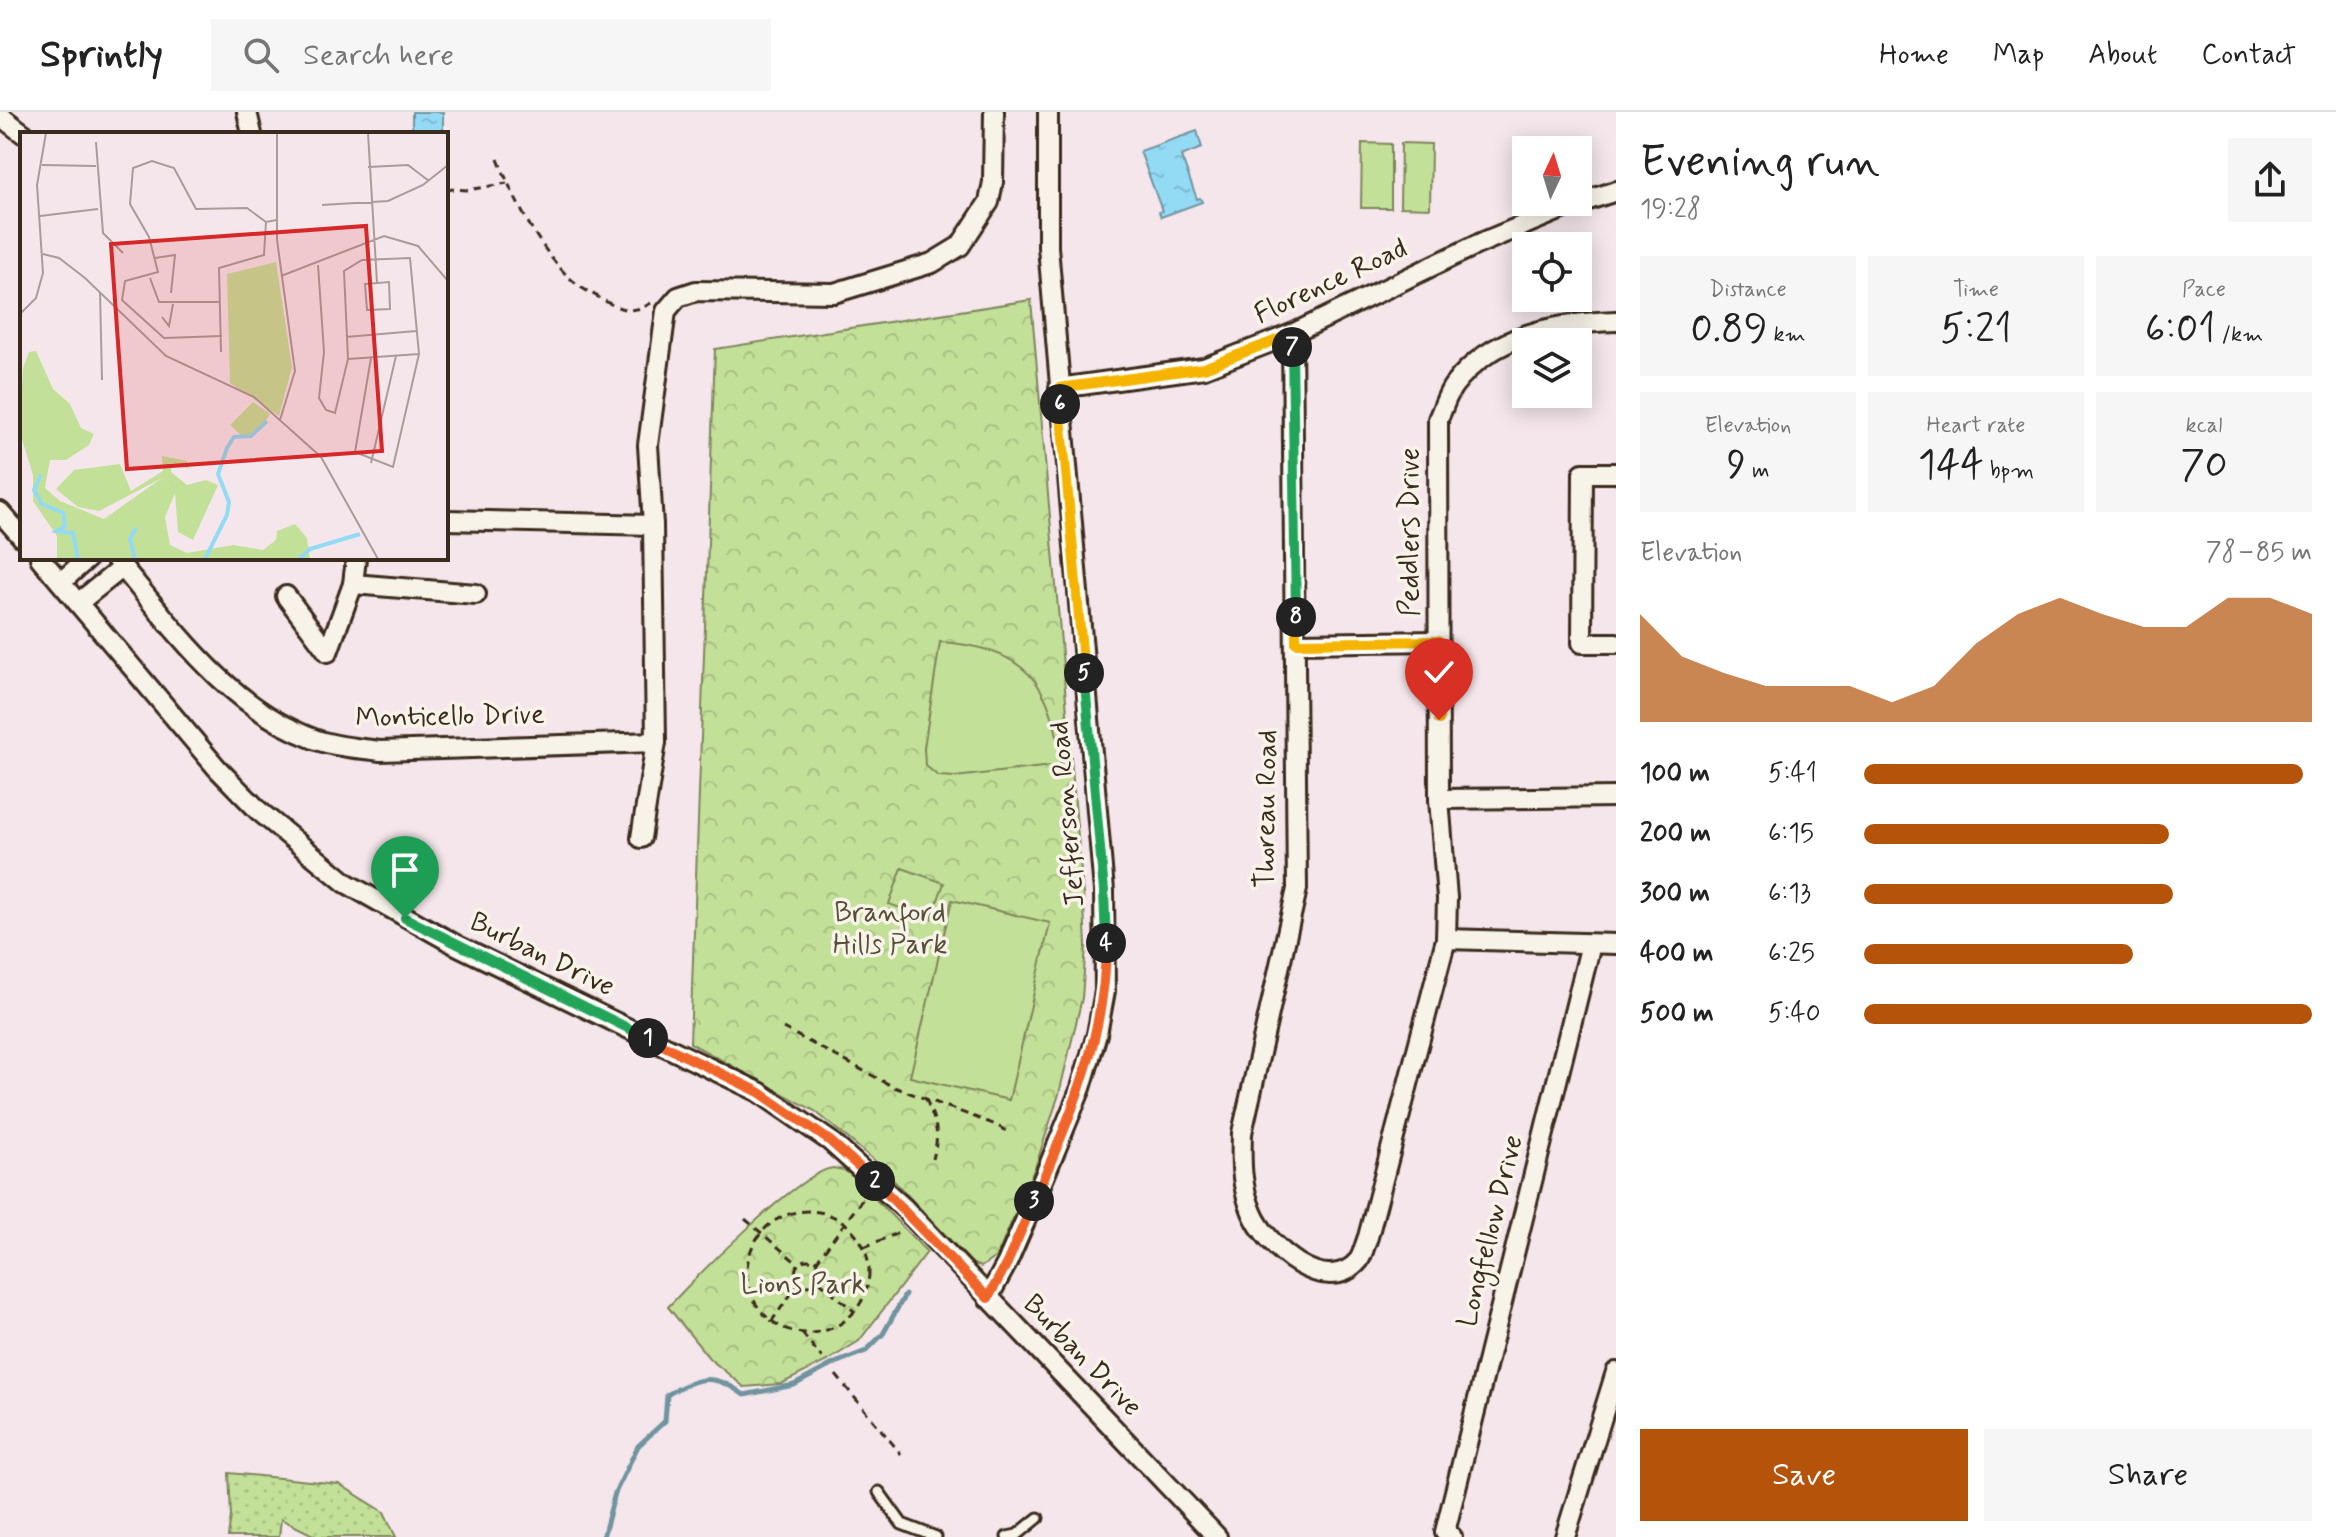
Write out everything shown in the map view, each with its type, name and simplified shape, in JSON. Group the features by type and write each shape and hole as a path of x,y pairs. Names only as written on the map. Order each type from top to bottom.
{"street":[{"path":"247,112 252,132"},
{"path":"641,838 656,742 653,525 648,445 666,311 678,297 696,291 834,293 941,258 960,246 989,202 993,182 994,112"},
{"name":"Jefferson Road","path":"988,1298 1020,1234 1081,1088 1097,1034 1105,991 1104,891 1048,247 1048,112"},
{"path":"0,116 21,132"},
{"name":"Florence Road","path":"1059,388 1204,368 1292,334 1476,245 1567,207 1616,191"},
{"name":"Peddlers Drive","path":"1368,1237 1446,939 1447,898 1439,799 1438,419 1453,386 1486,355 1527,333 1575,322 1616,321"},
{"name":"Thoreau Road","path":"1292,334 1297,889 1242,1133 1240,1175 1253,1216 1280,1252 1305,1270 1338,1274 1358,1260 1368,1237"},
{"path":"1616,473 1583,473 1582,643 1616,643"},
{"path":"0,512 20,535"},
{"path":"448,520 653,525"},
{"name":"Burban Drive","path":"42,560 217,768 259,811 346,883 456,945 759,1092 830,1141 920,1225 1217,1537"},
{"path":"61,582 86,560"},
{"path":"286,596 328,652 353,584 356,560"},
{"name":"Monticello Drive","path":"78,603 119,563 223,683 254,709 315,739 342,747 380,751 656,742"},
{"path":"353,584 476,594"},
{"path":"1296,643 1438,641"},
{"path":"1439,799 1616,797"},
{"path":"1446,939 1616,944"},
{"name":"Longfellow Drive","path":"1449,1535 1591,944"},
{"path":"1565,1537 1616,1372"}],"lane":[{"path":"879,1492 902,1524 936,1537"},
{"path":"1007,1537 1017,1535 1038,1518"}],"path":[{"path":"498,159 507,183 554,261 573,281 616,307 641,310 654,301"},
{"path":"448,189 469,190 507,183"},
{"path":"783,1028 894,1087 1010,1133"},
{"path":"926,1099 937,1123 933,1159"},
{"path":"816,1262 877,1183"},
{"path":"794,1212 821,1212 845,1223 864,1247 868,1259 869,1281 855,1312 834,1328 821,1332 802,1333 782,1329 771,1322 754,1303 746,1279 749,1254 761,1232 770,1223 794,1212"},
{"path":"745,1219 798,1264"},
{"path":"864,1247 920,1225"},
{"path":"810,1259 816,1262 822,1271 819,1281 810,1287 799,1283 795,1277 798,1264 810,1259"},
{"path":"819,1281 855,1312"},
{"path":"771,1322 799,1283"},
{"path":"802,1333 822,1358"},
{"path":"836,1375 901,1454"}],"green space":[{"path":"1362,143 1391,144 1391,208 1361,208"},
{"path":"1401,143 1431,144 1430,208 1400,207"},
{"name":"Branford Hills Park","path":"1031,300 1086,946 1082,998 1059,1094 1036,1165 997,1256 981,1267 973,1264 875,1161 815,1111 690,1043 715,349"},
{"path":"940,642 969,645 993,652 1013,661 1029,675 1042,691 1051,712 1061,765 955,777 938,776 925,765 924,748"},
{"path":"902,868 944,883 931,919 889,904"},
{"path":"952,900 1050,923 1009,1100 910,1077"},
{"name":"Lions Park","path":"833,1168 844,1170 855,1178 927,1252 859,1341 781,1384 744,1387 709,1358 668,1307 773,1206 797,1187"},
{"path":"229,1473 339,1484 384,1512 396,1537 317,1537 281,1519 279,1537 228,1537 231,1516"}],"water":[{"path":"412,112 443,112 443,132 412,132"},
{"path":"1197,131 1202,148 1181,156 1197,199 1200,198 1202,202 1161,217 1159,212 1162,211 1140,151"}],"waterway":[{"path":"603,1537 615,1493 638,1446 665,1421 667,1395 688,1384 706,1380 724,1383 744,1395 794,1385 866,1351 883,1334 905,1295"}],"route":[{"path":"405,918 759,1092 796,1116 830,1141 904,1208 988,1298 1020,1234 1081,1088 1097,1034 1105,991 1104,891 1059,388 1204,368 1292,334 1296,643 1438,641 1439,720"}]}
